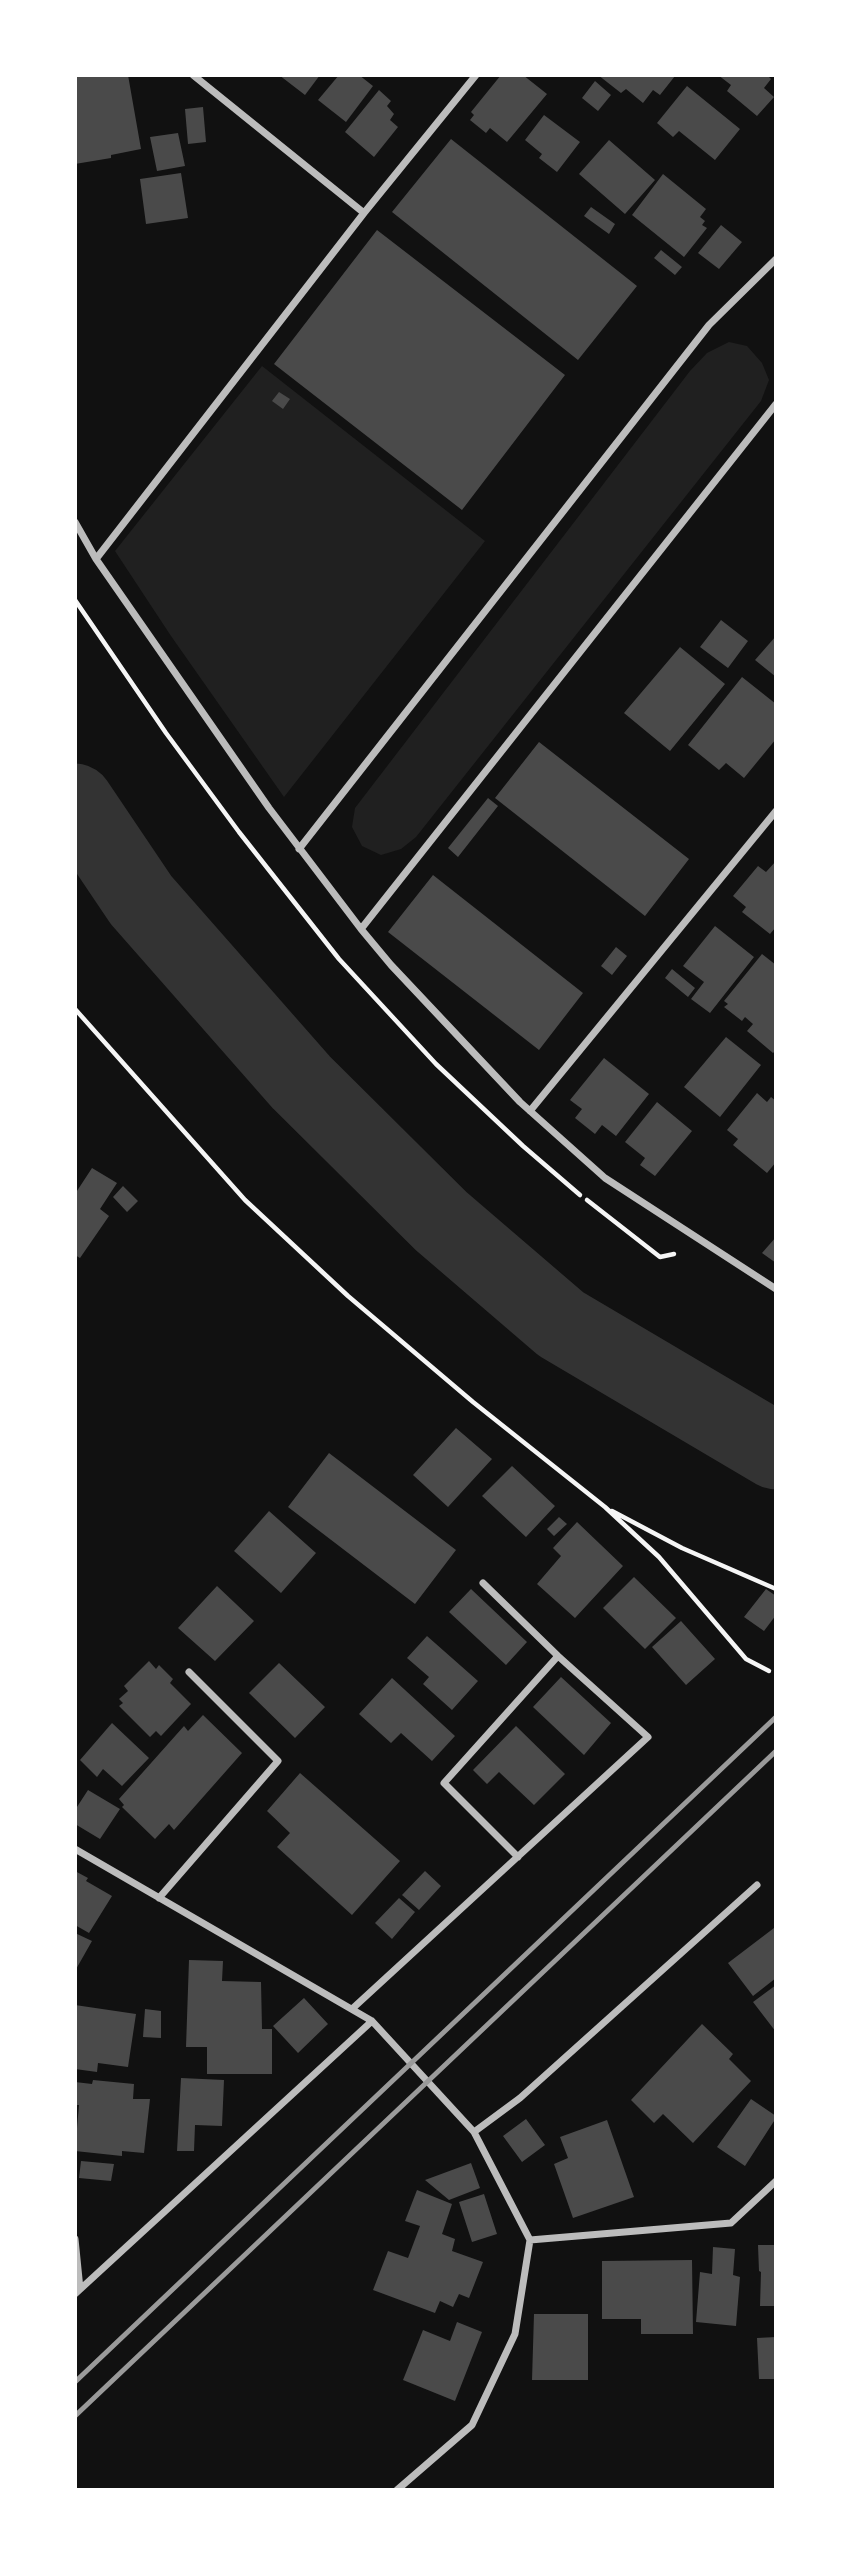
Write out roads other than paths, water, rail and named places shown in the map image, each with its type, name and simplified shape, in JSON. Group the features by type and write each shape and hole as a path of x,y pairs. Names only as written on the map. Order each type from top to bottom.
{"street":[{"path":"193,75 365,213"},
{"path":"96,559 475,75"},
{"path":"299,849 709,325 776,259"},
{"path":"361,929 776,404"},
{"path":"75,522 96,559 299,849 391,965 530,1111 605,1178 776,1289"},
{"path":"530,1111 775,813"},
{"path":"352,2009 648,1738 483,1583"},
{"path":"518,1857 443,1783 558,1656"},
{"path":"159,1898 278,1761 188,1672"},
{"path":"75,1849 372,2021 474,2132 530,2241 515,2334 472,2425 397,2490"},
{"path":"474,2132 520,2098 757,1885"},
{"path":"78,2292 372,2021"},
{"path":"530,2241 731,2223 776,2180"},
{"path":"75,2239 78,2292"}],"waterway":[{"path":"75,802 141,900 301,1082 441,1221 561,1324 776,1451"}],"railway":[{"path":"75,2382 776,1717"},
{"path":"75,2416 776,1751"}]}
